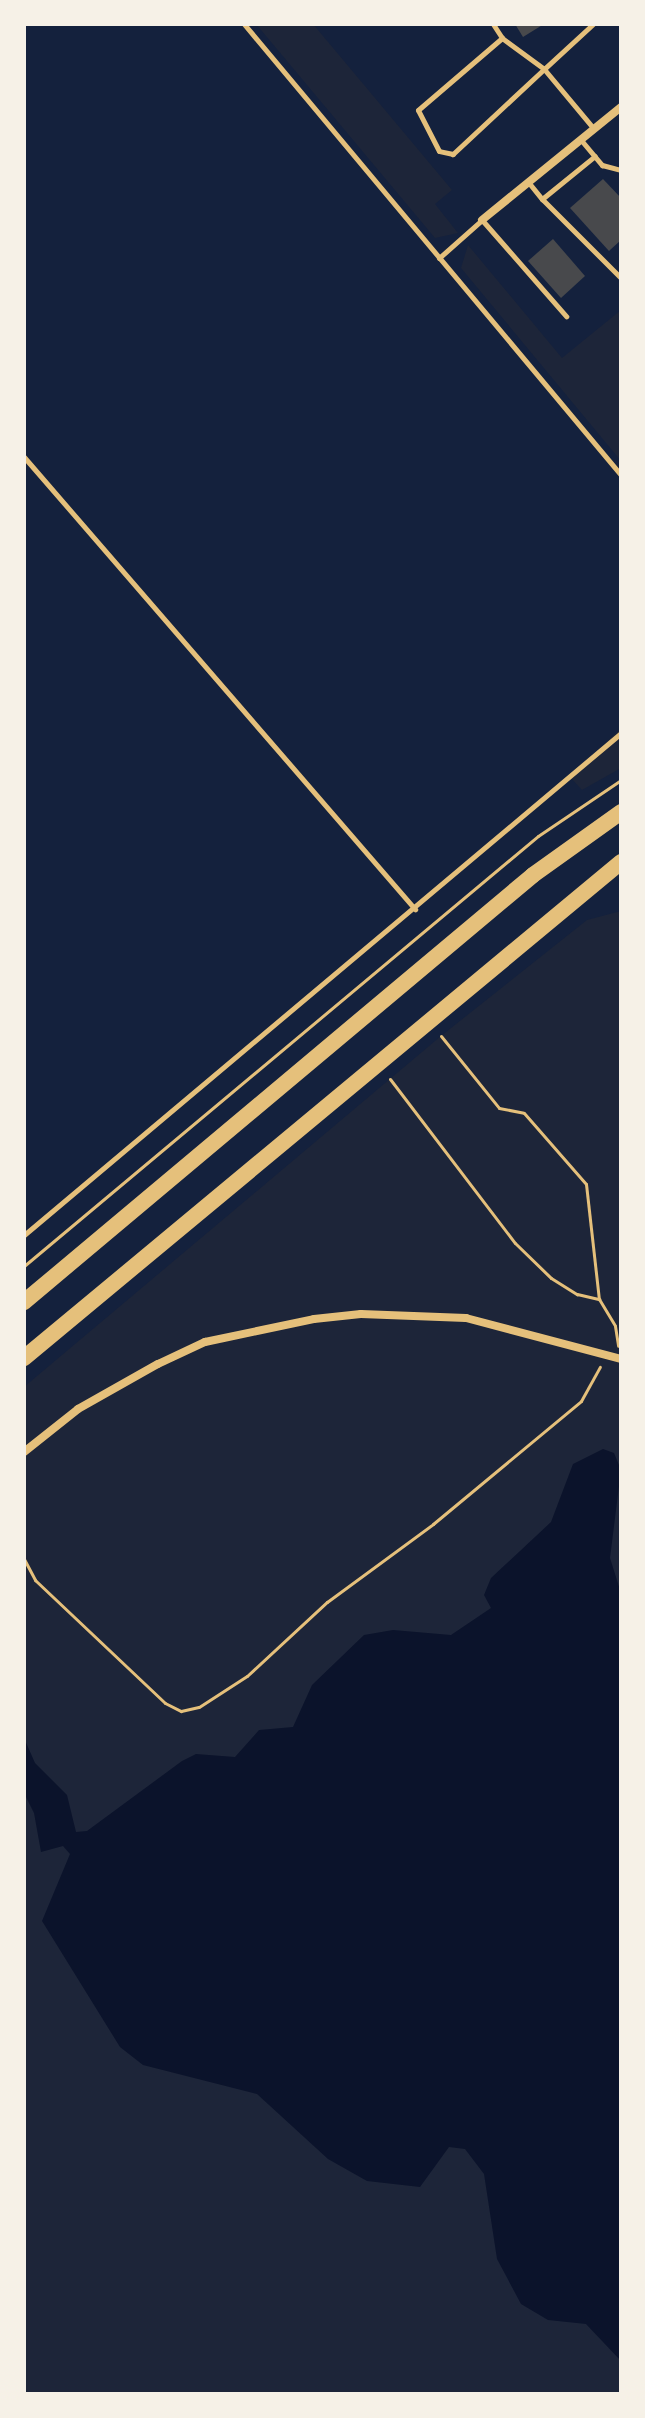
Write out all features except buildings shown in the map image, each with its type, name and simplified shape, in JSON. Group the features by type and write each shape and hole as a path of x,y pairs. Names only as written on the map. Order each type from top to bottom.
{"main road":[{"path":"24,1302 533,875 621,812"},
{"path":"24,1358 621,862"}],"street":[{"path":"482,220 621,107"},
{"path":"24,1452 120,1383 205,1342 253,1329 361,1314 466,1318 620,1358"}],"lane":[{"path":"244,24 621,475"},
{"path":"493,24 502,38 544,69 594,129"},
{"path":"502,38 418,110 439,151 453,154 593,24"},
{"path":"581,140 602,165 621,170"},
{"path":"542,199 595,156"},
{"path":"529,183 621,278"},
{"path":"439,258 482,220 566,316"},
{"path":"24,457 415,909"},
{"path":"24,1235 621,733"}],"path":[{"path":"24,1266 538,836 621,780"},
{"path":"441,1036 499,1108 524,1113 586,1184 599,1299 615,1326 620,1358"},
{"path":"390,1079 515,1243 551,1278 577,1294 599,1299"},
{"path":"24,1559 35,1580 165,1703 181,1711 199,1707 247,1676 327,1602 433,1524 581,1401 603,1354"}],"shaded area":[{"path":"256,24 313,24 452,190 435,204 458,233 435,238"},
{"path":"468,245 562,358 621,310 621,461 461,268"},
{"path":"621,728 621,768 582,790 570,777"},
{"path":"621,911 621,2394 24,2394 24,1387 441,1036 587,920"},
{"path":"603,1449 614,1453 621,1470 610,1558 621,1593 621,2361 586,2324 548,2320 521,2304 497,2259 484,2174 465,2149 449,2147 420,2187 367,2181 328,2159 257,2094 143,2065 120,2047 42,1921 70,1854 63,1846 41,1852 34,1813 24,1793 24,1738 35,1763 67,1795 76,1832 87,1831 182,1761 196,1754 235,1757 259,1730 293,1727 312,1685 364,1635 393,1630 451,1635 491,1608 484,1595 491,1578 551,1522 573,1464"}]}
